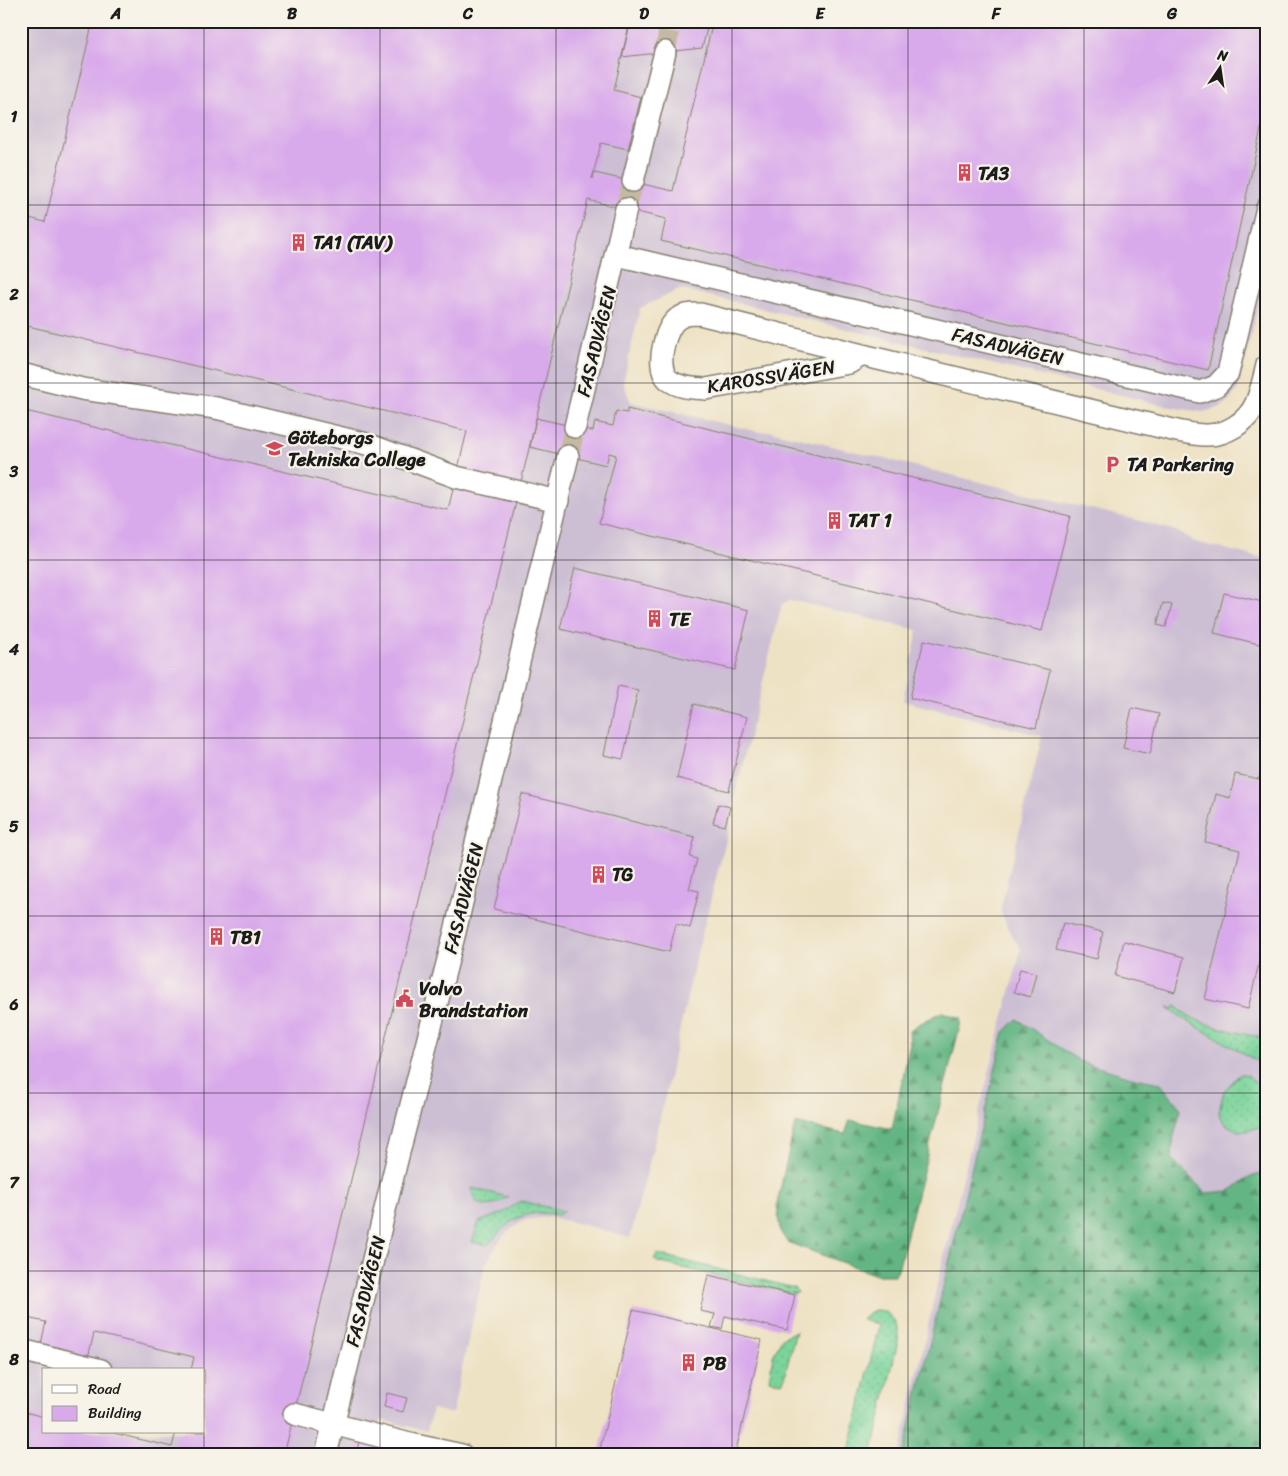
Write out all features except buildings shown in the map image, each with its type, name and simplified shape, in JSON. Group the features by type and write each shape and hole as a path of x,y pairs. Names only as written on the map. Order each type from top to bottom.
{"street":[{"path":"633,181 665,52"},
{"name":"FASADVÄGEN","path":"617,255 1200,392 1216,386 1228,373 1267,208"},
{"name":"FASADVÄGEN","path":"575,427 617,255 626,209"},
{"name":"KAROSSVÄGEN","path":"862,355 849,363 757,381 706,388 685,387 668,380 661,369 661,354 674,322 688,314 700,314 1178,431 1206,435 1220,434 1246,418 1256,405 1267,365"},
{"path":"21,374 82,390 216,408 367,444 456,476 558,501"},
{"name":"FASADVÄGEN","path":"326,1455 394,1173 455,932 568,456"},
{"path":"21,1350 93,1368"},
{"path":"294,1414 462,1455"}],"shaded area":[{"path":"21,21 1267,21 1267,270 1238,388 1228,402 1221,407 1203,412 1175,408 681,289 640,308 623,383 631,402 759,432 770,431 1133,519 1176,531 1195,542 1267,559 1267,1455 899,1455 939,1277 1021,949 1011,934 1001,912 1001,907 1042,736 903,701 918,630 790,600 782,604 697,953 657,1132 630,1238 548,1217 525,1220 508,1231 497,1244 485,1265 452,1414 432,1409 427,1431 381,1420 378,1431 404,1455 21,1455"}],"green space":[{"path":"1176,1005 1183,1012 1205,1023 1267,1039 1267,1067 1187,1021 1168,1007 1174,1009"},
{"path":"942,1012 962,1018 898,1270 894,1275 876,1275 787,1242 780,1231 777,1204 795,1123 845,1134 850,1120 892,1129 910,1043 909,1031"},
{"path":"1017,1019 1081,1062 1135,1078 1160,1083 1181,1109 1173,1140 1172,1159 1206,1193 1230,1191 1247,1178 1267,1172 1267,1455 903,1455 1004,1032"},
{"path":"1242,1074 1248,1075 1267,1096 1267,1121 1264,1130 1256,1128 1238,1131 1225,1124 1220,1117 1219,1111 1224,1091"},
{"path":"471,1188 508,1197 493,1205 483,1206 475,1201"},
{"path":"521,1201 564,1211 558,1215 538,1213 519,1218 507,1225 487,1245 472,1242 479,1222 503,1213"},
{"path":"657,1254 794,1288 798,1292 795,1294 657,1262 654,1259"},
{"path":"875,1310 886,1313 894,1320 898,1330 898,1341 872,1455 848,1455 879,1325 862,1320 868,1313"},
{"path":"796,1331 783,1382 769,1379 773,1356 782,1338"}],"tunnel":[{"path":"665,52 671,21"},
{"path":"626,209 633,181"},
{"path":"568,456 575,427"}],"place":[{"name":"TA3","path":"964,173"},
{"name":"TA1 (TAV)","path":"299,242"},
{"name":"Göteborgs Tekniska College","path":"274,448"},
{"name":"TA Parkering","path":"1113,464"},
{"name":"TAT 1","path":"834,520"},
{"name":"TE","path":"655,619"},
{"name":"TG","path":"598,874"},
{"name":"TB1","path":"216,937"},
{"name":"Volvo Brandstation","path":"405,999"},
{"name":"PB","path":"689,1363"}]}
